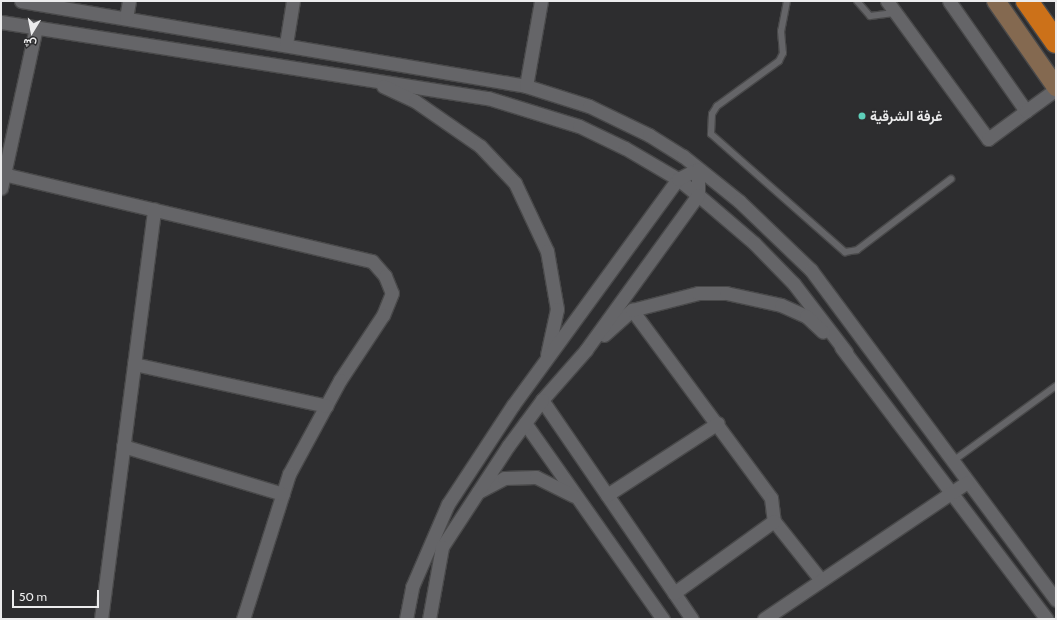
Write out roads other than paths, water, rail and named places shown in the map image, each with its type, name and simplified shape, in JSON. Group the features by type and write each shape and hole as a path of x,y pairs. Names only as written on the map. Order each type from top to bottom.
{"highway":[{"path":"1027,1 1056,42"}],"main road":[{"path":"996,1 1056,88"}],"street":[{"path":"21,1 286,44 526,86 589,106 643,131 698,169 739,201 810,270 953,461 966,483 1056,600"},
{"path":"126,18 129,1"},
{"path":"286,44 293,1"},
{"path":"526,86 541,1"},
{"path":"887,1 894,13 988,139 1056,88"},
{"path":"948,1 1026,111"},
{"path":"1,22 488,98 536,111 579,126 625,148 678,178 754,243 794,284 950,493 1047,619"},
{"path":"1,188 36,28"},
{"path":"370,80 415,101 480,146 515,183 547,251 557,309 546,360"},
{"path":"406,619 412,587 448,504 546,360 678,178 698,169"},
{"path":"429,619 442,547 525,423 542,400 586,350 698,194 698,169"},
{"path":"3,174 372,260 385,276 392,293 383,315 326,406 289,474 243,619"},
{"path":"101,619 154,209"},
{"path":"586,350 632,310 698,293 726,293 752,297 781,305 806,316 846,352"},
{"path":"632,310 718,423 771,498 774,521 821,580"},
{"path":"134,364 326,406"},
{"path":"542,400 692,619"},
{"path":"525,423 663,619"},
{"path":"607,495 718,423"},
{"path":"123,446 283,494"},
{"path":"478,492 504,478 536,477 577,498"},
{"path":"764,619 966,483"},
{"path":"674,593 774,521"}],"lane":[{"path":"787,1 781,31 783,53 779,61 717,106 712,114 711,134 845,252 857,250 951,179"},
{"path":"857,1 870,16 894,13"},
{"path":"953,461 1056,386"}],"place":[{"name":"غرفة الشرقية","path":"862,116"}]}
